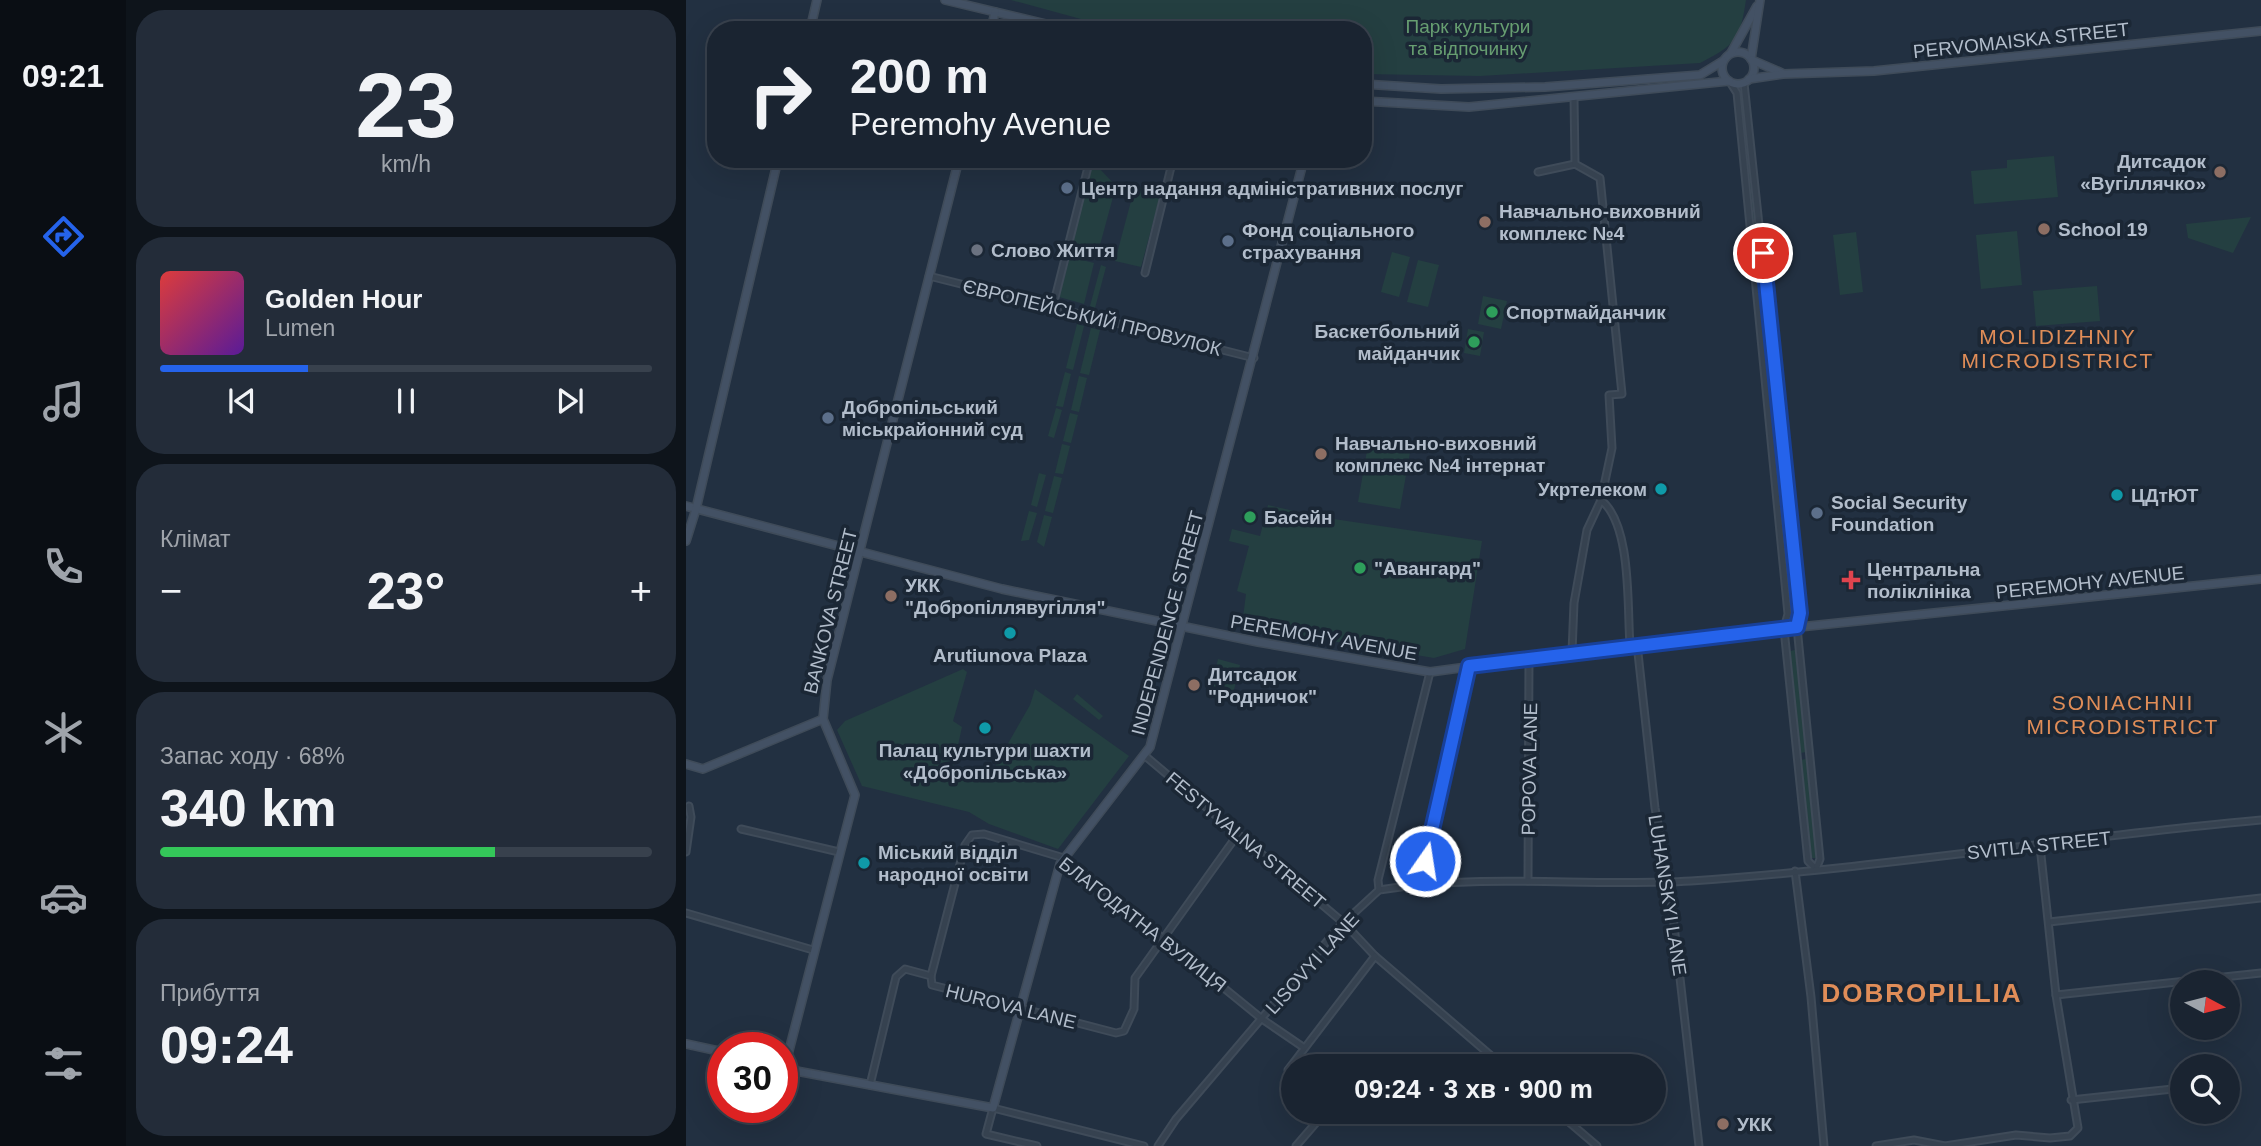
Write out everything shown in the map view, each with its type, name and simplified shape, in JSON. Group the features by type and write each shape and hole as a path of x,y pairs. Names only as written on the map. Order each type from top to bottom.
{"main road":[{"path":"812,21 817,0"},
{"path":"945,0 1032,21"},
{"path":"1372,85 1451,89 1545,87 1700,75 1731,53 1760,1"},
{"path":"1372,102 1469,107 1746,81 1754,69 1752,60 1760,1"},
{"path":"993,21 995,12"},
{"name":"PERVOMAISKA STREET","path":"1746,81 1783,74 1869,71 2261,31"},
{"path":"1731,53 1743,52 1752,60"},
{"name":"PERVOMAISKA STREET","path":"1752,60 1783,74"},
{"path":"1723,61 1724,75 1730,81"},
{"path":"686,541 696,509 776,168"},
{"name":"BANKOVA STREET","path":"792,1032 855,795 823,719 827,680 957,168"},
{"name":"INDEPENDENCE STREET","path":"993,1108 1056,874 1064,858 1150,747 1302,168"},
{"path":"686,506 859,550"},
{"name":"PEREMOHY AVENUE","path":"859,550 987,585 1182,627 1430,672 1529,656 2261,579"},
{"path":"686,764 703,769 823,719"},
{"path":"686,1044 707,1049"},
{"path":"798,1069 993,1108"}],"street":[{"path":"1730,81 1737,93 1788,614 1784,629 1808,861 1816,869 1820,859 1797,627 1800,613 1746,81"},
{"path":"1574,97 1575,164"},
{"path":"1538,172 1575,164 1600,178 1622,394 1609,395 1612,449 1601,500 1587,530 1574,603 1572,652"},
{"path":"1053,306 1088,168"},
{"path":"1145,273 1171,168"},
{"name":"ЄВРОПЕЙСЬКИЙ ПРОВУЛОК","path":"929,276 1107,320 1117,326 1254,358"},
{"name":"LUHANSKYI LANE","path":"1601,500 1612,509 1621,530 1653,794 1670,881 1699,1146"},
{"name":"POPOVA LANE","path":"1528,881 1529,656"},
{"path":"1420,883 1469,666"},
{"path":"1380,890 1378,880 1430,672"},
{"name":"FESTYVALNA STREET","path":"1144,755 1345,924 1375,956 1489,1054"},
{"path":"686,852 691,817 689,806"},
{"name":"SVITLA STREET","path":"1380,890 1420,883 1528,881 1620,885 1816,869 2261,820"},
{"path":"741,830 839,852"},
{"name":"БЛАГОДАТНА ВУЛИЦЯ","path":"931,976 969,837 984,834 1064,858 1262,1019 1303,1047"},
{"path":"1162,936 1238,834"},
{"path":"1876,1146 1914,1140 1945,1146 2016,1135 2050,1138 2070,1136 2078,1128 2071,1100 2056,995 2040,846"},
{"path":"1795,871 1811,997 1824,1146"},
{"name":"LISOVYI LANE","path":"1158,1146 1176,1119 1262,1019 1345,924 1380,890"},
{"path":"2049,922 2261,898"},
{"path":"686,913 813,950"},
{"name":"HUROVA LANE","path":"870,1085 896,977 905,969 931,976 932,985 1116,1033 1124,1031 1134,1009 1135,978 1162,936"},
{"path":"1298,1054 1375,956"},
{"path":"2056,995 2261,973"},
{"path":"2071,1100 2170,1089"},
{"path":"1037,1146 986,1134 993,1108 1144,1146"},
{"path":"1296,1146 1315,1124"},
{"path":"1571,1124 1597,1146"}],"green space":[{"name":"Парк культури та відпочинку","path":"1011,0 1746,0 1741,24 1734,40 1700,63 1480,76 1372,74 1372,21 1088,21"},
{"path":"1744,95 1755,209 1751,209 1739,96"},
{"path":"2054,156 2058,197 1974,204 1971,171 2007,168 2007,160"},
{"path":"1091,168 1099,168 1116,186 1097,256 1071,248"},
{"path":"1150,184 1163,185 1141,267 1115,261 1134,190"},
{"path":"1755,213 1763,291 1760,292 1751,214"},
{"path":"2251,217 2233,253 2188,238 2186,224"},
{"path":"2017,231 2022,285 1981,289 1976,235"},
{"path":"1856,232 1863,292 1840,295 1833,235"},
{"path":"1392,252 1410,257 1399,297 1381,292"},
{"path":"1070,257 1094,263 1084,304 1059,297"},
{"path":"1418,260 1439,265 1428,307 1407,302"},
{"path":"1101,265 1106,267 1095,308 1090,306"},
{"path":"2097,286 2100,321 2036,326 2033,291"},
{"name":"Спортмайданчик","path":"1483,296 1507,301 1501,329 1478,324"},
{"path":"1765,306 1777,432 1773,433 1761,307"},
{"path":"1077,324 1084,326 1073,370 1066,368"},
{"path":"1091,328 1100,330 1089,375 1080,373"},
{"name":"Баскетбольний майданчик","path":"1468,329 1484,332 1480,356 1464,353"},
{"path":"1065,372 1071,374 1063,407 1056,406"},
{"path":"1079,376 1087,378 1079,412 1071,410"},
{"path":"1056,408 1062,410 1054,438 1048,436"},
{"path":"1070,413 1078,415 1071,443 1063,441"},
{"path":"1369,439 1411,447 1400,509 1358,502"},
{"path":"1774,442 1779,442 1784,487 1779,487"},
{"path":"1062,444 1070,446 1063,474 1055,473"},
{"path":"1039,473 1046,475 1037,507 1031,505"},
{"path":"1054,476 1062,478 1053,513 1045,511"},
{"name":"\"Авангард\"","path":"1268,505 1320,517 1482,541 1465,649 1434,658 1242,626 1246,594 1237,591 1249,546 1229,541 1232,529 1260,536"},
{"path":"1029,511 1037,513 1029,540 1021,541"},
{"path":"1044,515 1052,517 1044,547 1037,542"},
{"path":"1795,650 1806,752 1800,753 1790,651"},
{"path":"1218,659 1240,665 1233,694 1211,689"},
{"path":"963,669 967,672 953,721 962,727 953,768 989,777 1030,705 1035,689 1129,756 1058,849 989,824 969,812 862,786 837,730 845,721"},
{"path":"1077,694 1103,716 1099,720 1073,699"},
{"path":"1806,759 1817,858 1811,858 1800,760"}],"place":[{"name":"Дитсадок «Вугіллячко»","path":"2220,172"},
{"name":"Центр надання адміністративних послуг","path":"1067,188"},
{"name":"Навчально-виховний комплекс №4","path":"1485,222"},
{"name":"School 19","path":"2044,229"},
{"name":"Фонд соціального страхування","path":"1228,241"},
{"name":"Слово Життя","path":"977,250"},
{"name":"Спортмайданчик","path":"1492,312"},
{"name":"Баскетбольний майданчик","path":"1474,342"},
{"name":"Добропільський міськрайонний суд","path":"828,418"},
{"name":"Навчально-виховний комплекс №4 інтернат","path":"1321,454"},
{"name":"Укртелеком","path":"1661,489"},
{"name":"ЦДтЮТ","path":"2117,495"},
{"name":"Social Security Foundation","path":"1817,513"},
{"name":"Басейн","path":"1250,517"},
{"name":"\"Авангард\"","path":"1360,568"},
{"name":"Центральна поліклініка","path":"1851,580"},
{"name":"УКК \"Добропіллявугілля\"","path":"891,596"},
{"name":"Arutiunova Plaza","path":"1010,633"},
{"name":"Дитсадок \"Родничок\"","path":"1194,685"},
{"name":"Палац культури шахти «Добропільська»","path":"985,728"},
{"name":"Міський відділ народної освіти","path":"864,863"},
{"name":"УКК","path":"1723,1124"}],"district":[{"name":"MOLIDIZHNIY MICRODISTRICT","path":"2058,349"},
{"name":"SONIACHNII MICRODISTRICT","path":"2123,715"},
{"name":"DOBROPILLIA","path":"1922,993"}],"route":[{"path":"1425,861 1469,666 1529,656 1797,627 1800,613 1763,253"}]}
